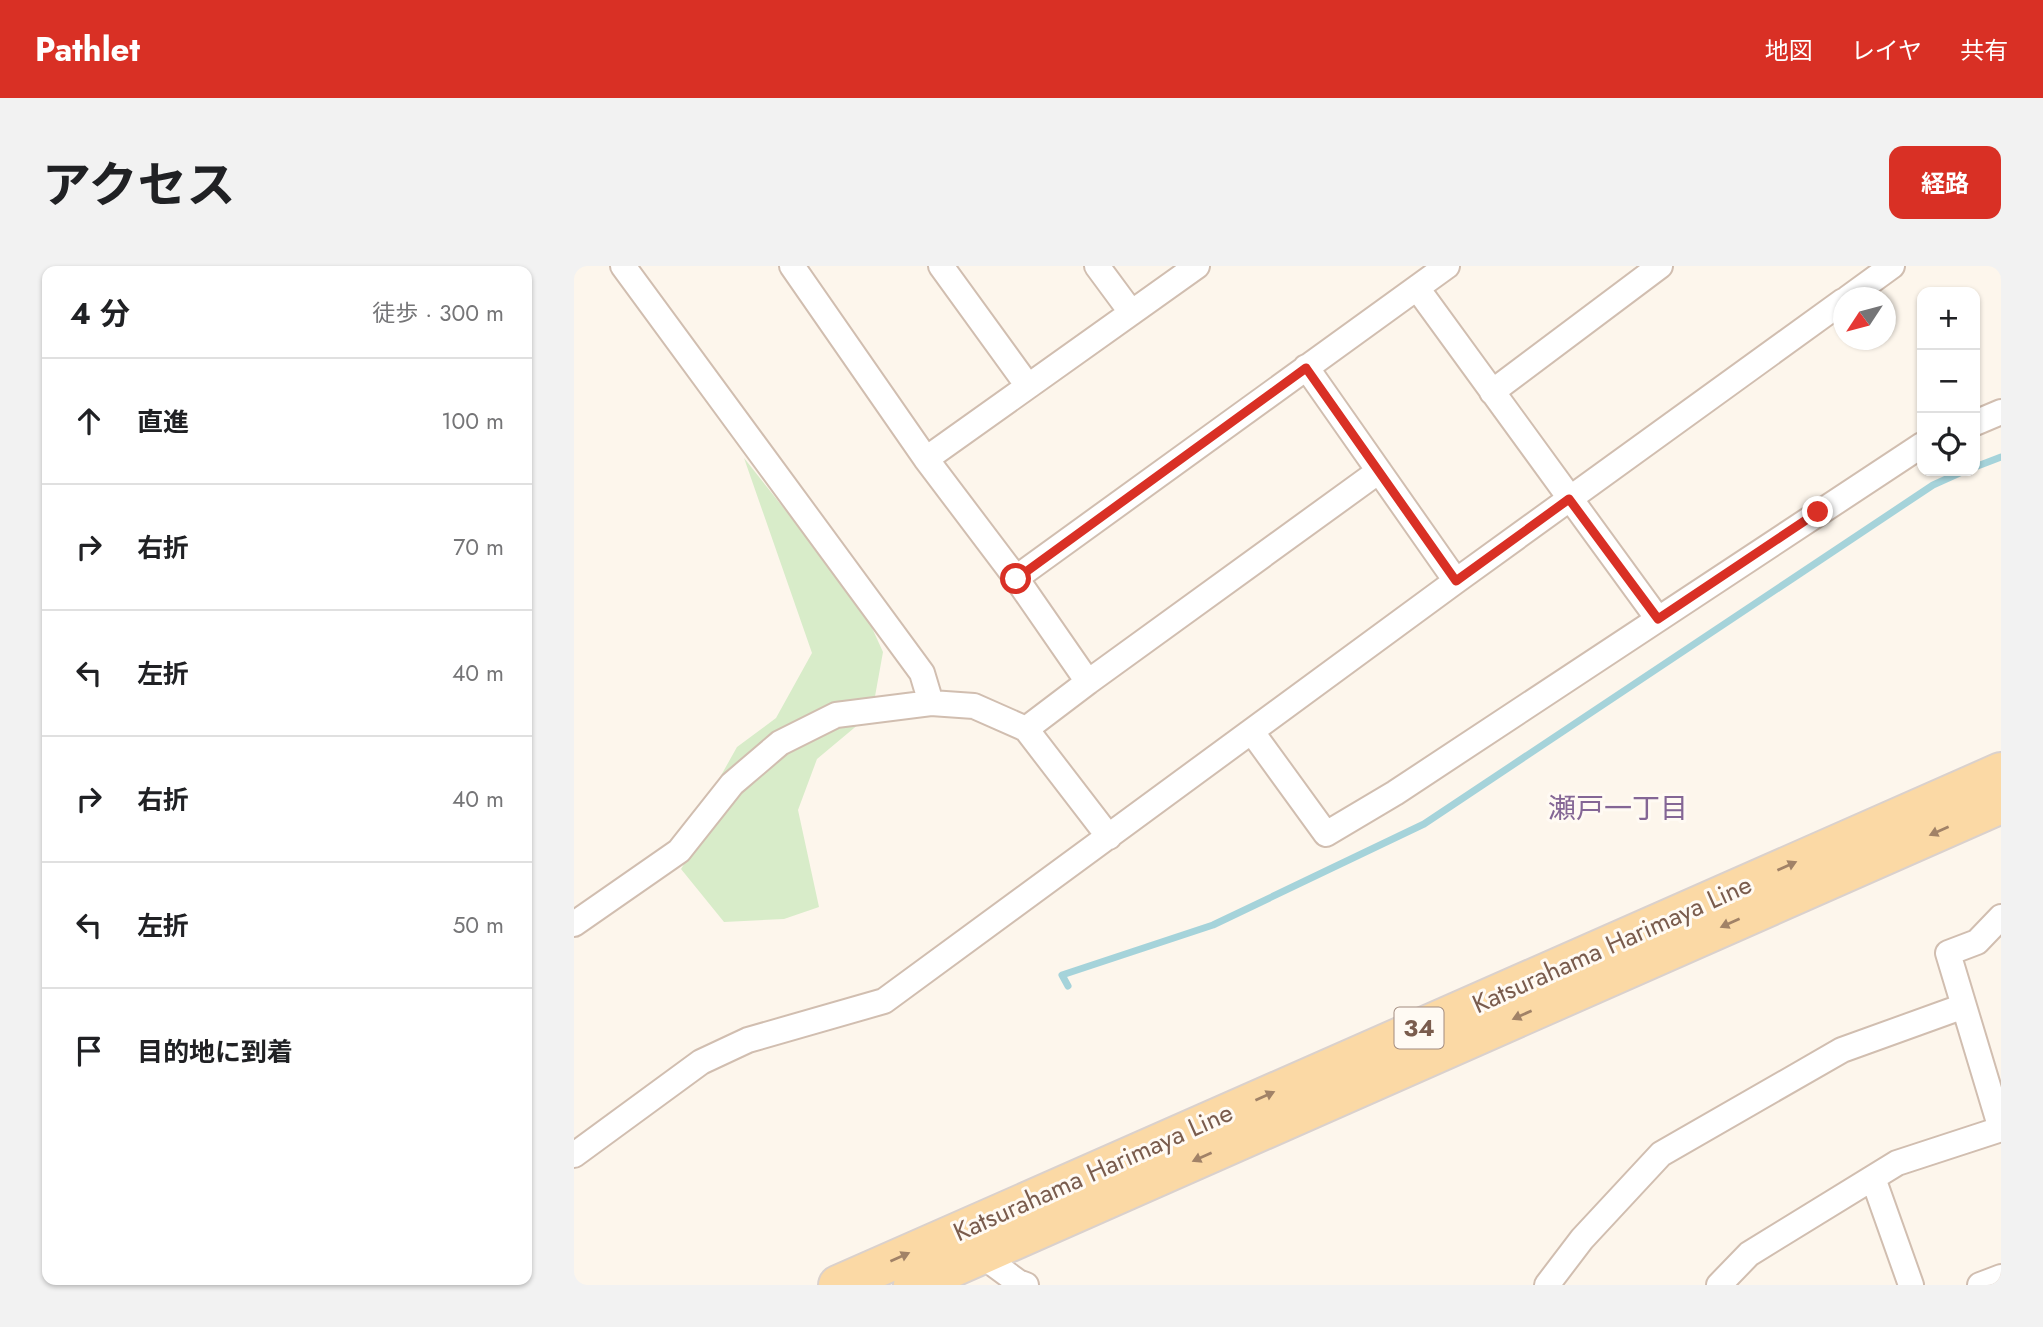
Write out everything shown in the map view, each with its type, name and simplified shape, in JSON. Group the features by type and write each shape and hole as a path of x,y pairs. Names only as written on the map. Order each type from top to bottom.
{"main road":[{"name":"Katsurahama Harimaya Line","path":"913,1285 967,1244 2001,772"},
{"name":"Katsurahama Harimaya Line","path":"838,1285 967,1244 2001,804"}],"street":[{"path":"623,266 922,673 931,703"},
{"path":"792,266 926,459 1016,579 1088,682"},
{"path":"941,266 1028,386"},
{"path":"1097,266 1132,312"},
{"path":"926,459 1196,266"},
{"path":"1016,579 1447,266"},
{"path":"1492,392 1660,266"},
{"path":"1863,287 1892,266"},
{"path":"1417,288 1658,619"},
{"path":"574,1155 701,1062 748,1040 884,1001 1833,308"},
{"path":"1306,368 1456,581"},
{"path":"1980,421 2001,412"},
{"path":"1252,732 1326,834 1395,793 1917,448"},
{"path":"1026,729 1379,471"},
{"path":"574,924 679,851 733,784 780,743 836,715 931,703 974,706 1026,729 1109,837"},
{"path":"1719,1285 1749,1254 1897,1163 2001,1129 1948,953 1977,942 2001,917"},
{"path":"1547,1285 1582,1239 1661,1154 1842,1050 1964,1006"},
{"path":"1873,1178 1911,1285"},
{"path":"967,1244 1018,1282 1026,1285"},
{"path":"1980,1285 2001,1277"}],"green space":[{"path":"744,458 813,545 857,595 883,652 872,713 817,759 798,810 819,907 784,919 724,922 681,869 705,831 705,804 737,747 776,718 812,653"}],"waterway":[{"path":"1980,465 2001,457"},
{"path":"1068,986 1062,975 1213,925 1424,824 1933,485 1953,476"}],"district":[{"name":"瀬戸一丁目","path":"1618,808"}],"route":[{"path":"1016,579 1306,368 1456,581 1569,499 1658,619 1818,512"}]}
